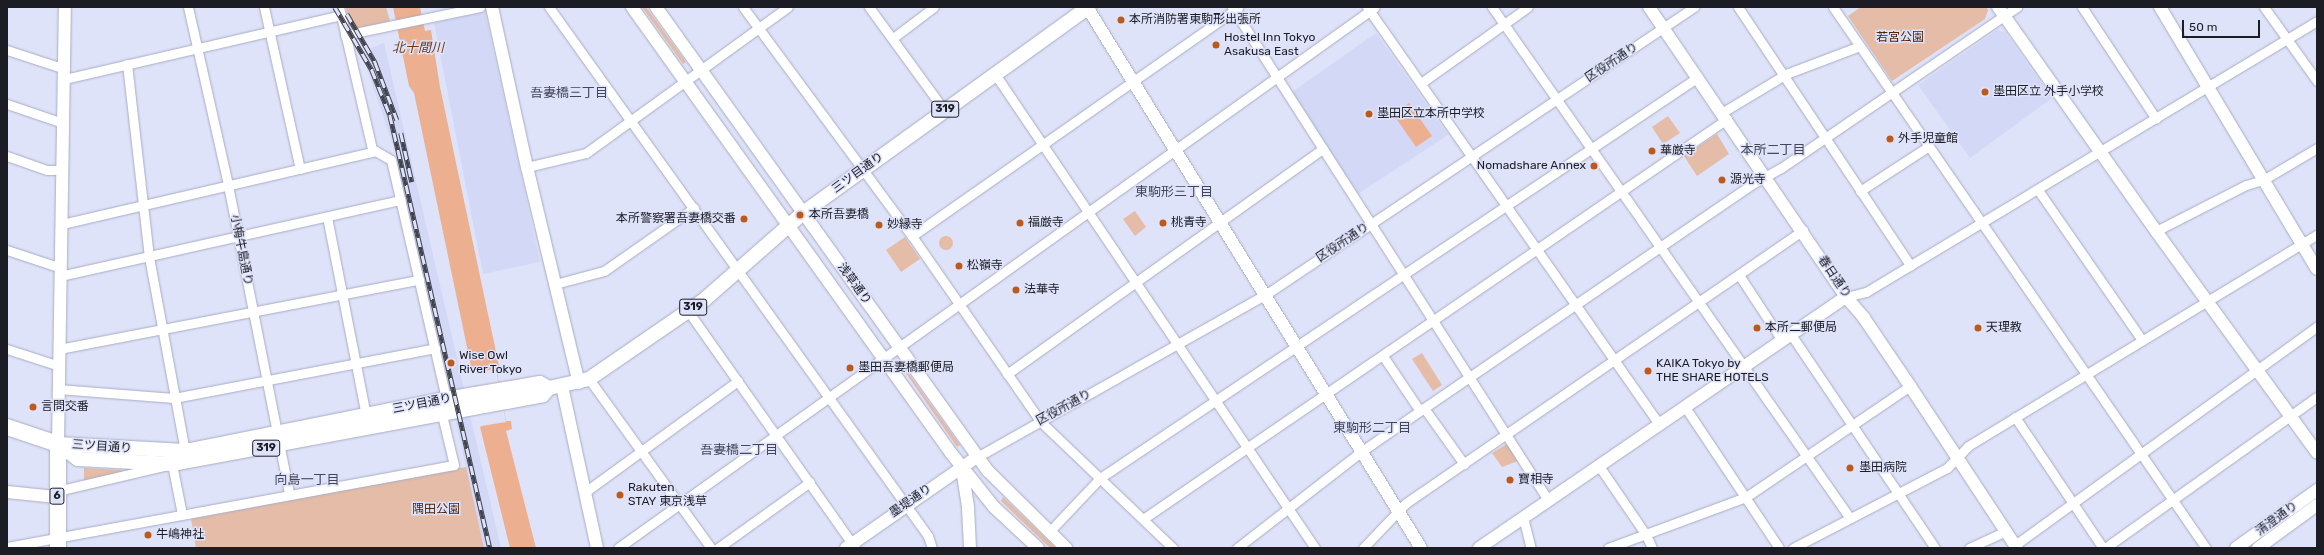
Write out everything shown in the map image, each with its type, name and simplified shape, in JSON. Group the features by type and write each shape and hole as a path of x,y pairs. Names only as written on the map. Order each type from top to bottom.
{"highway":[{"path":"7,427 58,444"},
{"name":"6","path":"58,444 58,543"}],"main road":[{"name":"三ツ目通り","path":"58,444 185,451 442,415 476,401 501,396 540,383 555,387 584,381 688,311 788,224 1088,7"},
{"name":"三ツ目通り","path":"58,444 78,459 172,464 277,439 366,415 446,399 476,401"}],"street":[{"path":"58,444 63,170 64,7"},
{"name":"小梅牛島通り","path":"188,7 239,236 288,494"},
{"path":"264,7 300,169"},
{"path":"345,35 480,7"},
{"path":"492,7 555,284 584,381 641,450 711,548"},
{"path":"549,7 694,208 736,270 906,505 932,542 932,548"},
{"name":"浅草通り","path":"632,7 961,466 994,506 1038,548"},
{"name":"浅草通り","path":"656,7 977,457 1004,489 1066,548"},
{"path":"743,7 912,236 1040,421 1173,548"},
{"path":"527,166 586,153 788,7"},
{"path":"869,7 944,110"},
{"path":"893,38 934,7"},
{"path":"1088,7 1132,82 1327,394 1421,548"},
{"path":"1492,7 1850,518"},
{"path":"1421,83 1528,7"},
{"name":"春日通り","path":"1649,7 1803,230 1846,297 1864,318 1958,456 2016,547"},
{"name":"区役所通り","path":"977,457 1265,295 1694,7"},
{"path":"1738,7 1911,266"},
{"path":"1833,7 2206,548"},
{"path":"1237,548 1362,451 1422,409 1765,175 1781,168 1891,92 2001,11 2017,7"},
{"path":"2082,7 2156,119"},
{"path":"2160,7 2317,269"},
{"path":"2264,7 2317,81"},
{"path":"912,236 1043,146 1235,8 1277,79 1434,320 1548,500"},
{"path":"618,548 1087,212 1277,79 1370,8 1536,249 1660,424"},
{"path":"7,50 64,74 128,64 269,32 340,11 372,149 391,160 446,399"},
{"path":"2001,11 2156,231 2317,452"},
{"path":"1479,548 1786,336 1846,297 1863,294 1911,266 2317,21"},
{"path":"1143,519 1621,191 1725,116 1784,76 1860,46"},
{"path":"128,64 149,257 185,451"},
{"path":"995,74 1315,548"},
{"path":"1048,532 1100,478 1698,77"},
{"path":"7,104 63,123"},
{"path":"1860,190 1929,146"},
{"path":"2156,231 2246,185 2263,180 2317,148"},
{"path":"1007,374 1323,149"},
{"path":"62,224 143,204 376,152"},
{"path":"7,156 47,170 63,170"},
{"path":"2038,190 2142,340"},
{"path":"7,250 60,272 149,257 401,200"},
{"path":"555,284 604,272 694,208"},
{"path":"327,217 366,415"},
{"path":"1363,548 1398,511 1803,230"},
{"path":"1793,548 1947,468 1968,446 2206,300 2317,235"},
{"path":"1739,275 1852,425 1934,548"},
{"path":"59,349 343,296 419,280"},
{"path":"688,311 810,482 851,546"},
{"path":"2016,547 2317,326"},
{"path":"58,389 174,398 435,348"},
{"path":"7,349 59,366"},
{"path":"1382,356 1464,464"},
{"path":"585,492 738,381"},
{"path":"1608,548 1746,497 1910,386"},
{"path":"555,387 585,492 597,548"},
{"path":"2015,417 2104,548 2317,397"},
{"path":"1685,407 1779,548"},
{"path":"7,547 58,543 182,514 454,465 442,415"},
{"name":"墨堤通り","path":"851,546 961,466 977,457"},
{"path":"7,492 57,494 172,464 182,514"},
{"name":"浅草通り","path":"961,466 968,508 970,548"},
{"path":"1599,466 1646,535 1652,548"},
{"path":"718,548 810,482"},
{"name":"清澄通り","path":"2236,548 2317,490"},
{"name":"清澄通り","path":"2258,548 2317,505"},
{"path":"1524,517 1531,548"},
{"path":"1969,548 2006,531"}],"shaded area":[{"path":"485,12 540,262 483,274 434,23"},
{"name":"墨田区立 外手小学校","path":"1997,30 2005,32 2052,98 1970,158 1918,85"},
{"name":"墨田区立本所中学校","path":"1376,33 1448,135 1358,194 1292,92"},
{"path":"384,43 501,548 484,548 395,151 361,52"}],"green space":[{"path":"346,7 386,7 390,21 354,29 350,26"},
{"path":"642,7 646,7 686,62 683,64"},
{"name":"若宮公園","path":"1861,7 1986,7 1988,10 1985,19 1892,81 1848,16"},
{"path":"1668,116 1680,133 1663,144 1652,127"},
{"path":"1717,134 1729,154 1697,176 1684,156"},
{"path":"1135,211 1146,227 1135,236 1123,219"},
{"path":"943,236 949,236 953,240 953,246 949,250 943,250 939,246 939,240"},
{"path":"905,237 920,259 901,272 886,250"},
{"path":"1422,353 1442,385 1433,391 1412,359"},
{"path":"899,363 901,363 960,445 957,447"},
{"path":"1507,444 1518,461 1502,467 1492,453"},
{"name":"隅田公園","path":"466,467 484,548 196,548 191,519"},
{"path":"84,468 121,470 122,472 84,481"},
{"path":"1003,497 1056,548 1050,548 1001,501"}],"water":[{"name":"北十間川","path":"393,7 420,7 425,31 431,30 440,87 499,366 496,367 506,421 511,421 512,429 506,431 536,548 510,548 480,427 482,426 472,371 414,93 409,86"},
{"path":"1409,103 1432,136 1416,147 1393,114"}],"pier":[{"path":"496,369 506,422 481,426 471,373"}],"railway":[{"path":"335,7 372,70 390,115 490,548"},
{"path":"347,14 375,62 397,120"},
{"path":"401,133 412,182"}],"place":[{"name":"本所消防署東駒形出張所","path":"1121,20"},
{"name":"Hostel Inn Tokyo Asakusa East","path":"1216,45"},
{"name":"墨田区立 外手小学校","path":"1985,92"},
{"name":"墨田区立本所中学校","path":"1369,114"},
{"name":"外手児童館","path":"1890,139"},
{"name":"華厳寺","path":"1652,151"},
{"name":"Nomadshare Annex","path":"1594,166"},
{"name":"源光寺","path":"1722,180"},
{"name":"本所吾妻橋","path":"800,215"},
{"name":"本所警察署吾妻橋交番","path":"744,219"},
{"name":"福厳寺","path":"1020,223"},
{"name":"桃青寺","path":"1163,223"},
{"name":"妙縁寺","path":"879,225"},
{"name":"松嶺寺","path":"959,266"},
{"name":"法華寺","path":"1016,290"},
{"name":"本所二郵便局","path":"1757,328"},
{"name":"天理教","path":"1978,328"},
{"name":"Wise Owl River Tokyo","path":"451,363"},
{"name":"墨田吾妻橋郵便局","path":"850,368"},
{"name":"KAIKA Tokyo by THE SHARE HOTELS","path":"1648,371"},
{"name":"言問交番","path":"33,407"},
{"name":"墨田病院","path":"1850,468"},
{"name":"寶相寺","path":"1510,480"},
{"name":"Rakuten STAY 東京浅草","path":"620,495"},
{"name":"牛嶋神社","path":"148,535"}],"district":[{"name":"吾妻橋三丁目","path":"569,93"},
{"name":"本所二丁目","path":"1773,150"},
{"name":"東駒形三丁目","path":"1174,192"},
{"name":"東駒形二丁目","path":"1372,428"},
{"name":"吾妻橋二丁目","path":"739,450"},
{"name":"向島一丁目","path":"307,480"}]}
